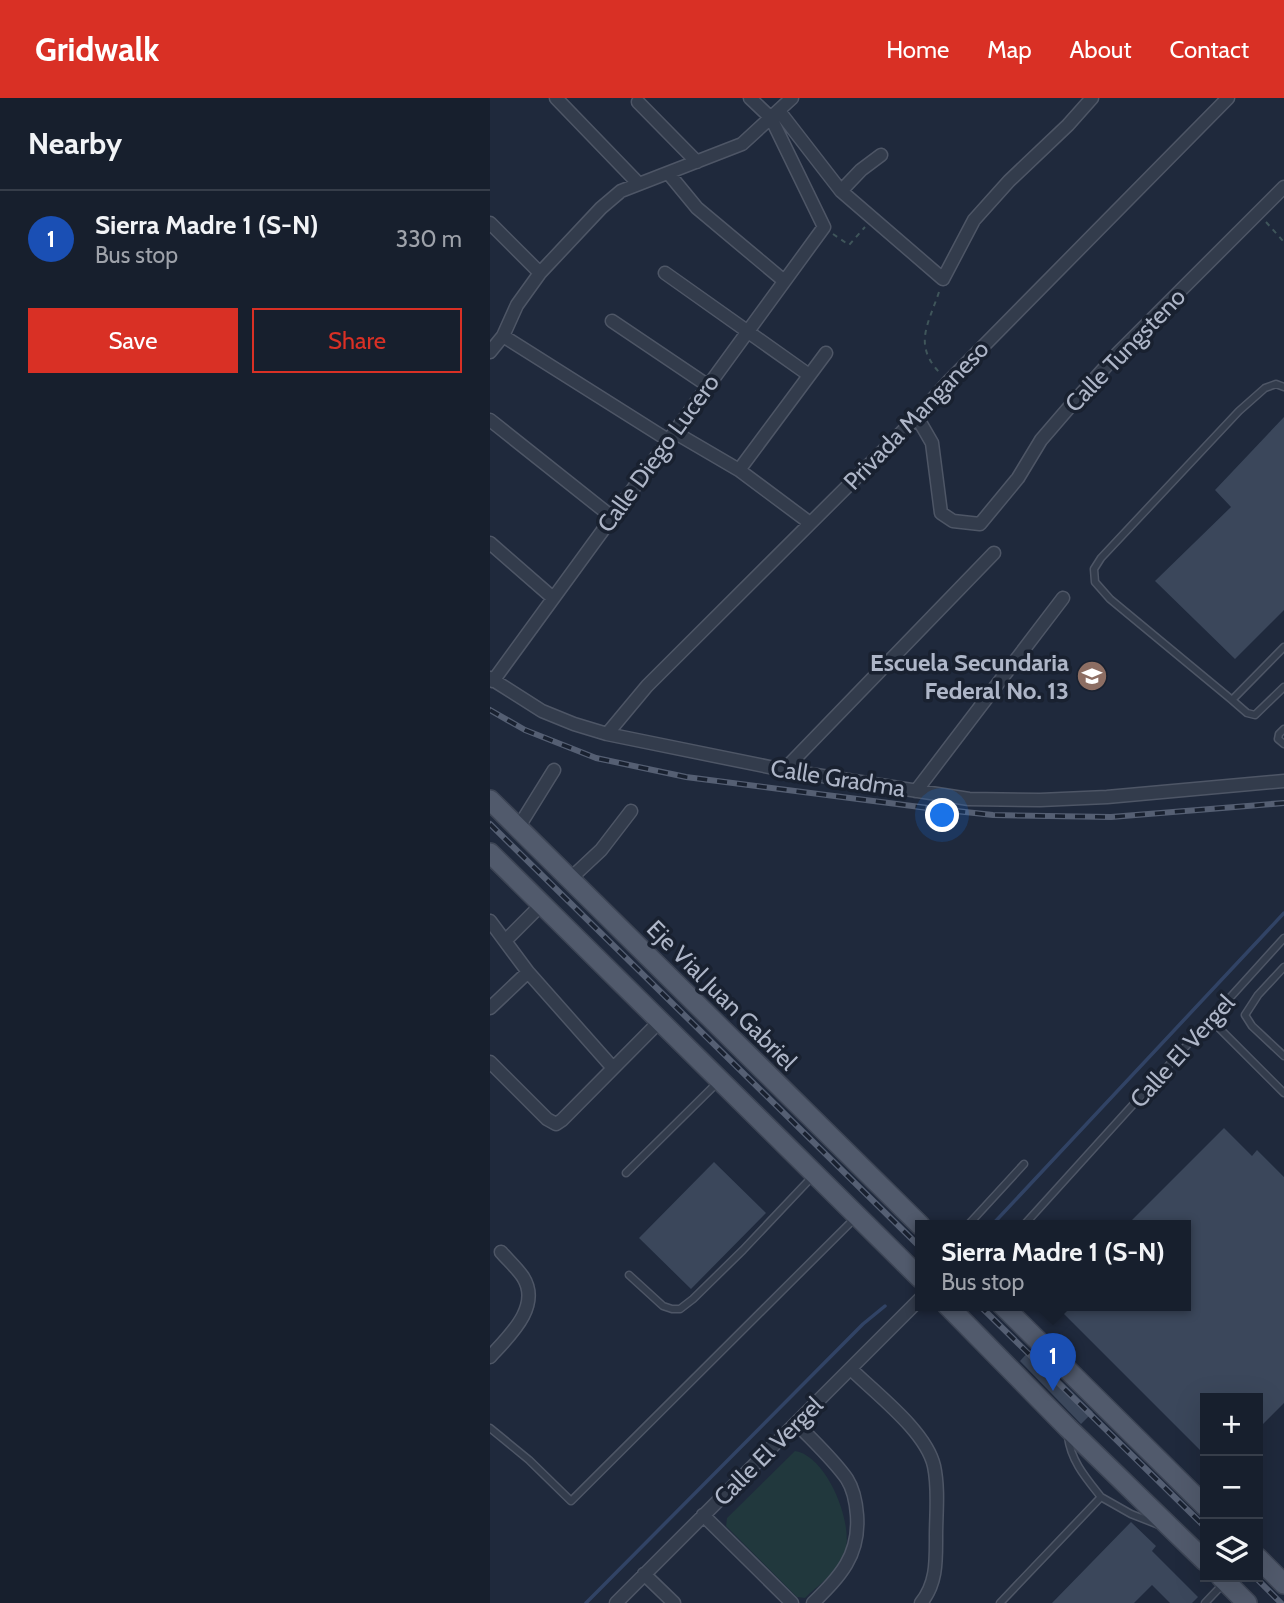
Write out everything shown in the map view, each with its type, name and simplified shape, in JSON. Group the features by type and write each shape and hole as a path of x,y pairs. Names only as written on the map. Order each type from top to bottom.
{"main road":[{"name":"Eje Vial Juan Gabriel","path":"490,800 915,1220"},
{"path":"490,853 915,1273"},
{"path":"953,1311 1200,1556"},
{"path":"1008,1311 1200,1501"},
{"path":"1263,1563 1284,1584"},
{"path":"1226,1582 1247,1603"}],"street":[{"path":"556,98 638,183"},
{"path":"750,98 775,115 841,191 943,279 974,220 1092,98"},
{"path":"490,352 503,336 517,305 540,273 601,208 621,191 741,144 792,98"},
{"name":"Privada Manganeso","path":"607,734 648,686 1228,98"},
{"path":"638,102 697,162"},
{"path":"775,115 824,227"},
{"path":"841,191 861,170 881,155"},
{"path":"669,174 697,208 783,280"},
{"name":"Calle Tungsteno","path":"916,417 932,443 941,513 953,521 981,524 1018,478 1041,440 1072,404 1118,353 1284,187"},
{"path":"490,223 540,273"},
{"name":"Calle Diego Lucero","path":"492,680 824,227"},
{"path":"665,273 809,375"},
{"path":"612,321 708,385"},
{"path":"503,336 671,436 739,470 810,523"},
{"path":"739,470 826,353"},
{"path":"490,421 612,517"},
{"path":"490,543 553,598"},
{"path":"784,770 994,553"},
{"path":"916,791 1063,598"},
{"name":"Calle Gradma","path":"492,680 542,711 607,734 784,770 969,799 1107,797 1284,781"},
{"path":"518,828 554,770"},
{"path":"570,879 601,850 631,811"},
{"path":"505,941 542,904"},
{"path":"490,921 528,972 613,1068"},
{"path":"490,1008 528,972"},
{"path":"490,1062 547,1119 556,1124 660,1021"},
{"path":"490,1357 520,1324 528,1303 525,1279 501,1252"},
{"name":"Calle El Vergel","path":"616,1603 915,1304"},
{"path":"851,1369 922,1440 934,1464 937,1485 936,1570 932,1584 921,1603"},
{"path":"796,1423 848,1481 856,1499 858,1527 855,1551 839,1577 813,1603"},
{"path":"703,1515 792,1603"},
{"path":"644,1574 674,1603"}],"lane":[{"path":"1284,387 1276,384 1265,388 1239,411 1135,520 1094,569 1095,582 1110,599 1250,716 1259,712 1284,687"},
{"path":"1231,700 1284,647"},
{"path":"1284,729 1278,739 1284,744"},
{"name":"Calle El Vergel","path":"1029,1220 1284,938"},
{"path":"1284,967 1258,995 1245,1015 1252,1026 1284,1056"},
{"path":"1211,1020 1284,1093"},
{"path":"626,1173 720,1080"},
{"path":"973,1220 1024,1164"},
{"path":"629,1275 663,1306 680,1309 743,1250 815,1174"},
{"path":"490,1428 529,1460 571,1501 858,1216"},
{"path":"1068,1428 1072,1456 1101,1497 1131,1514 1173,1530"},
{"path":"1000,1603 1101,1497"},
{"path":"1205,1603 1221,1582"}],"path":[{"path":"1258,214 1284,242"},
{"path":"824,227 849,245 872,218"},
{"path":"943,279 923,341 929,361 948,382"}],"green space":[{"path":"795,1451 808,1456 830,1481 838,1498 847,1534 846,1550 841,1563 805,1598 797,1597 726,1526 727,1518"}],"building":[{"path":"1284,417 1284,610 1235,659 1155,581 1231,507 1215,490"},
{"path":"1224,1128 1252,1156 1257,1150 1284,1177 1284,1403 1263,1424 1263,1393 1200,1393 1200,1450 1061,1311 1191,1311 1191,1220 1132,1220"},
{"path":"714,1162 766,1213 691,1289 639,1238"},
{"path":"1030,1350 1093,1412 1081,1424 1020,1361"},
{"path":"1131,1522 1156,1546 1152,1551 1198,1597 1192,1603 1170,1603 1152,1585 1134,1603 1052,1603"}],"waterway":[{"path":"997,1220 1284,913"},
{"path":"586,1603 863,1324 885,1306"}],"railway":[{"path":"490,710 525,730 596,758 686,777 928,808 993,815 1111,817 1284,803"},
{"path":"490,824 915,1242"},
{"path":"985,1311 1200,1522"},
{"path":"1260,1582 1281,1603"}],"place":[{"name":"Escuela Secundaria Federal No. 13","path":"1092,676"},
{"name":"Sierra Madre 1 (S-N)","path":"1053,1391"}]}
